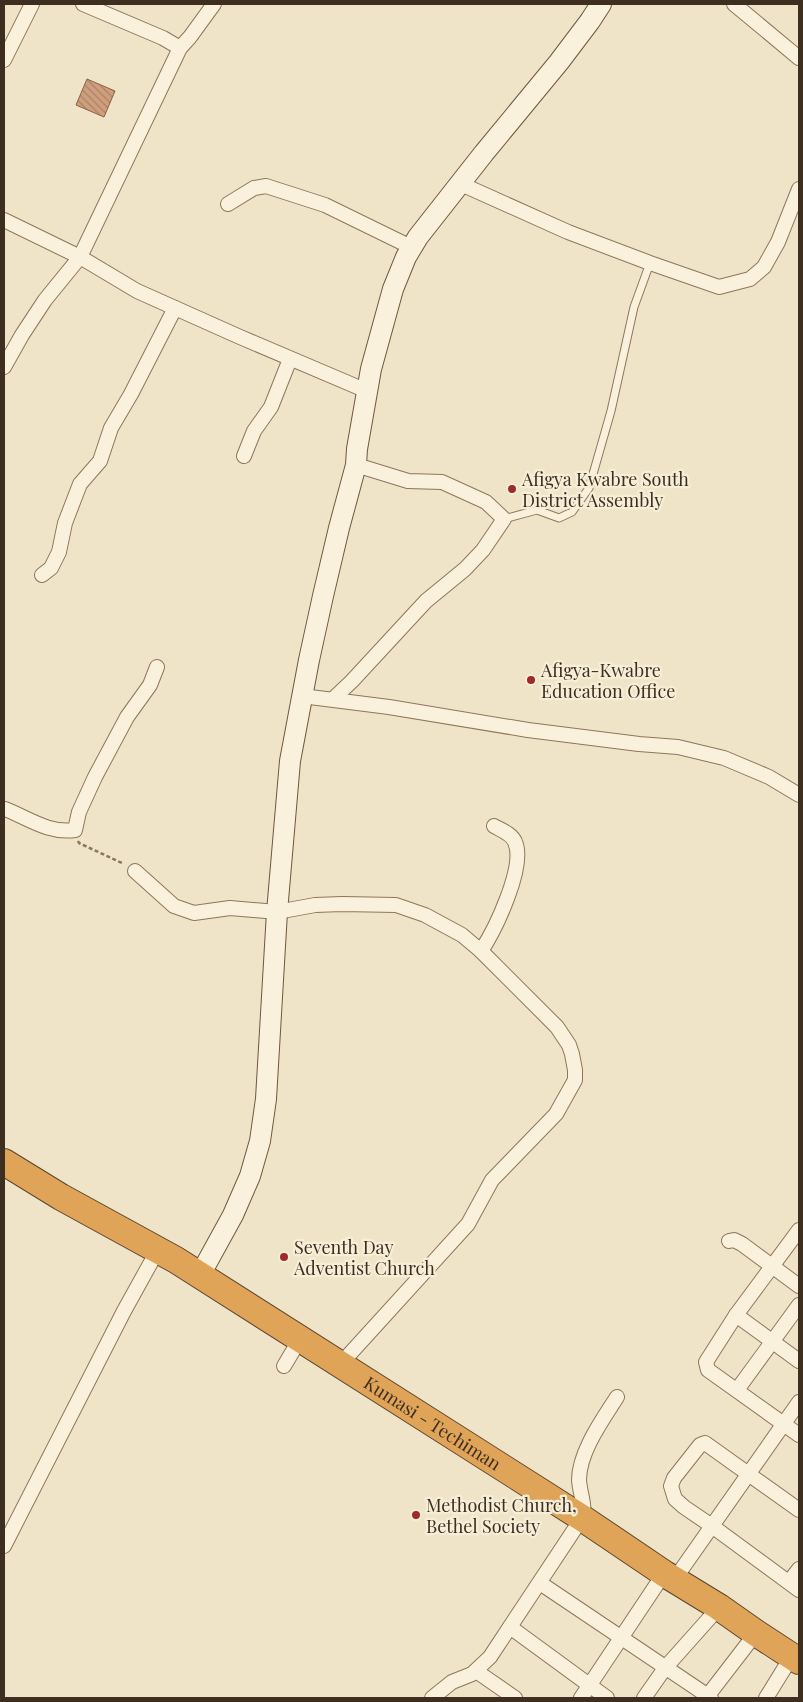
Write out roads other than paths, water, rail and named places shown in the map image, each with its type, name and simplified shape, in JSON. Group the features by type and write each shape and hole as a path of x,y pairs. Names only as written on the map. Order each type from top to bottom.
{"highway":[{"name":"Kumasi - Techiman","path":"4,1162 61,1197 131,1224 721,1604 797,1656"},
{"name":"Kumasi - Techiman","path":"302,1335 347,1357 583,1515"},
{"name":"Kumasi - Techiman","path":"721,1604 756,1633 797,1656"}],"street":[{"path":"4,60 32,4"},
{"path":"84,4 163,38 180,48"},
{"path":"4,365 45,300 80,257 180,48 214,4"},
{"path":"203,1271 233,1216 250,1176 260,1141 266,1099 277,912 290,762 302,696 336,538 356,465 357,449 377,343 393,289 411,247 484,153 559,62 590,21 600,4"},
{"path":"734,4 799,58"},
{"path":"461,184 568,232 719,287 750,279 764,268 799,189"},
{"path":"228,204 254,188 266,186 324,205 411,247"},
{"path":"4,220 80,257 137,291 367,391"},
{"path":"42,575 51,568 59,552 64,523 80,484 100,461 111,428 136,386 175,308"},
{"path":"244,456 254,431 274,400 290,359"},
{"path":"333,699 426,602 465,569 482,550 504,519 486,502 442,482 408,481 356,465"},
{"path":"4,810 47,828 75,830 79,812 95,777 127,717 150,684 157,668"},
{"path":"302,696 333,699 528,730 678,747 724,758 769,778 799,795"},
{"path":"481,950 493,933 517,868 518,852 516,842 512,836 494,826"},
{"path":"135,870 174,906 194,913 230,908 277,912 324,905 396,905 425,915 462,935 481,950 557,1027 564,1036 572,1054 575,1070 574,1080 556,1114 492,1180 468,1224 347,1357"},
{"path":"799,1230 736,1315 706,1362 708,1370 799,1435"},
{"path":"729,1241 734,1240 742,1244 799,1286"},
{"path":"4,1546 124,1311 161,1245"},
{"path":"737,1390 799,1306"},
{"path":"736,1315 799,1361"},
{"path":"284,1366 302,1335"},
{"path":"432,1698 444,1687 476,1671 490,1657 583,1515 579,1479 585,1455 595,1431 617,1397"},
{"path":"581,1698 656,1584 672,1573 712,1526 799,1402"},
{"path":"799,1510 706,1443 700,1445 670,1486 675,1499 684,1507 794,1586 799,1569"},
{"path":"540,1583 708,1698 756,1633"},
{"path":"644,1698 666,1668 721,1604"},
{"path":"510,1628 608,1698"},
{"path":"766,1698 797,1656"},
{"path":"476,1671 515,1698"}],"lane":[{"path":"504,519 537,510 559,518 572,512 588,488 611,411 634,307 650,263"}],"place":[{"name":"Afigya Kwabre South District Assembly","path":"512,489"},
{"name":"Afigya-Kwabre Education Office","path":"531,680"},
{"name":"Seventh Day Adventist Church","path":"284,1257"},
{"name":"Methodist Church, Bethel Society","path":"416,1515"}]}
